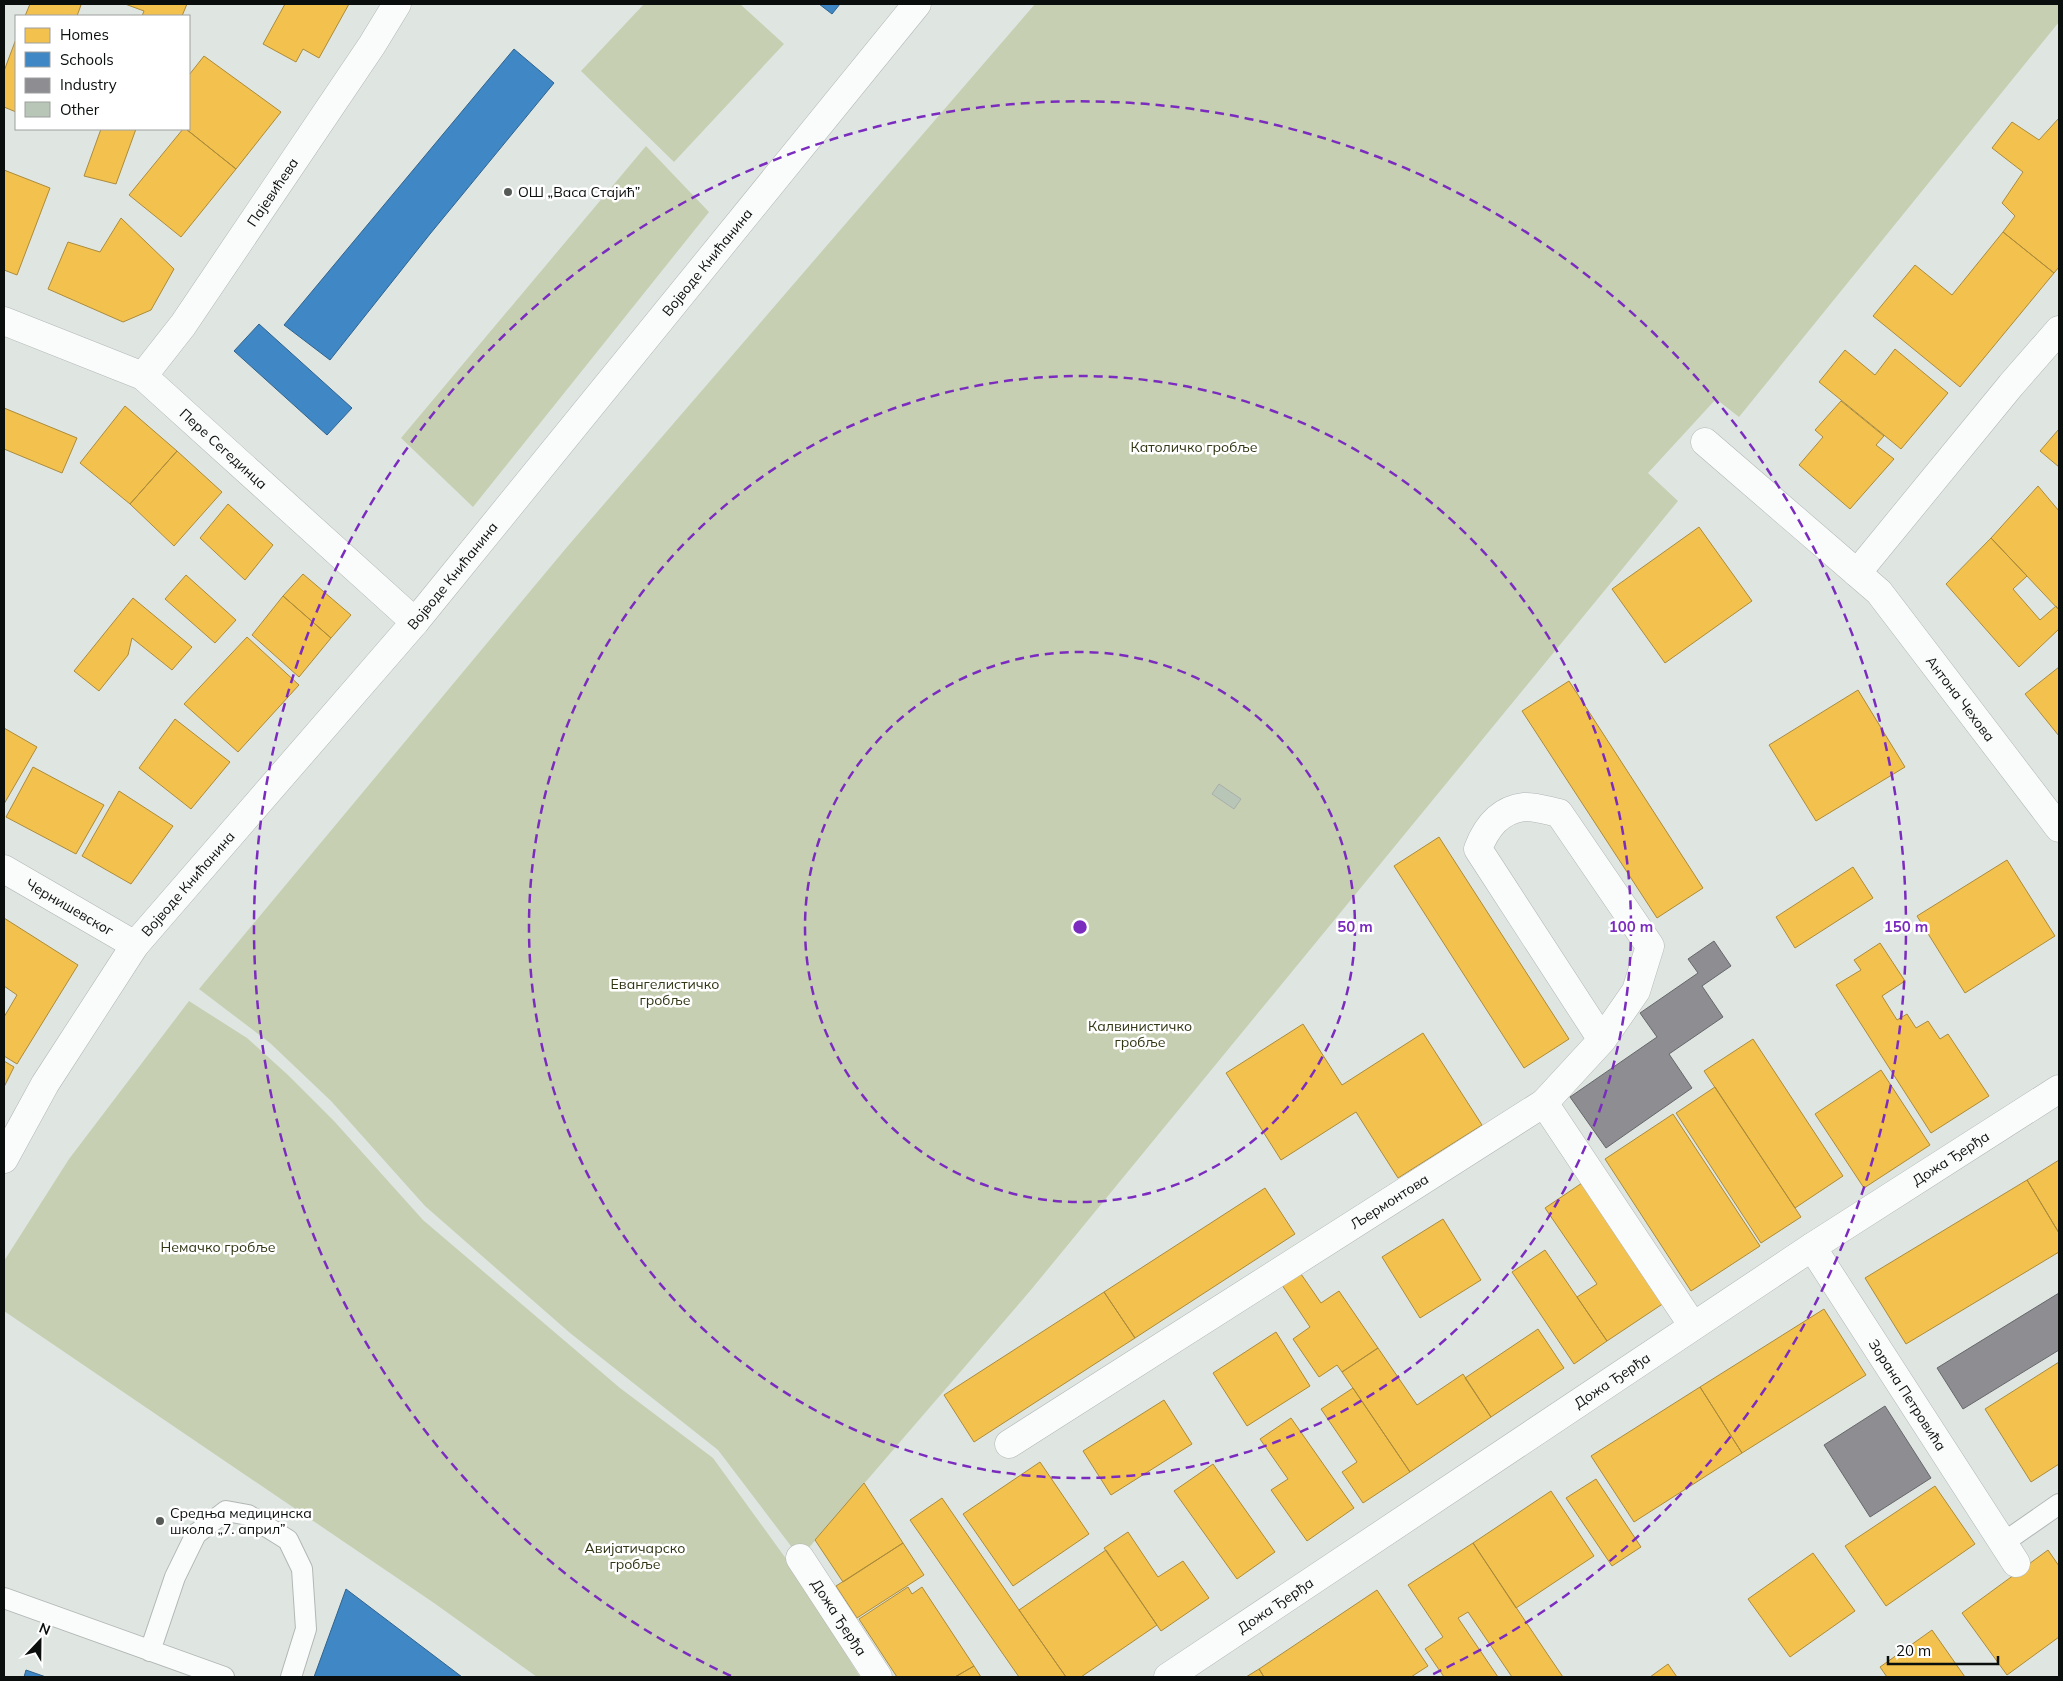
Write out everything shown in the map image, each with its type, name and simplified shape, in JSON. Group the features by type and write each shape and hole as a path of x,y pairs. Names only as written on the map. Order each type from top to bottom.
{"street":[{"name":"Пајевићева","path":"143,376 200,300 372,45 396,4"},
{"name":"Војводе Книћанина","path":"4,1159 45,1084 135,945 415,622 917,4"},
{"name":"Пере Сегединца","path":"4,321 143,376 415,622"},
{"path":"1857,573 2004,392 2059,330"},
{"name":"Антона Чехова","path":"1706,442 1879,592 2059,828"},
{"name":"Љермонтова","path":"1009,1444 1544,1103 1602,1040 1636,991 1650,946 1559,813 1525,807 1499,817 1484,832 1478,850 1602,1040"},
{"name":"Чернишевског","path":"4,869 135,945"},
{"name":"Дожа Ђерђа","path":"1168,1677 1812,1247 2059,1089"},
{"path":"1544,1103 1693,1326"},
{"name":"Зорана Петровића","path":"1812,1247 2010,1553"},
{"name":"Дожа Ђерђа","path":"800,1558 878,1677"}],"lane":[{"name":"Зорана Петровића","path":"2010,1553 2059,1504"},
{"path":"150,1651 176,1577 196,1534 226,1511 248,1515 288,1540 302,1568 306,1629 291,1677"},
{"path":"4,1598 224,1677"}],"green space":[{"path":"644,4 740,4 784,44 674,162 581,71"},
{"name":"Католичко гробље","path":"1035,4 2059,4 2059,22 1739,417 1716,399 1648,473 1678,501 1030,1291 800,1558 718,1450 570,1333 425,1206 331,1101 270,1043 199,989 567,547"},
{"path":"646,146 709,212 473,507 401,438"},
{"name":"Немачко гробље","path":"189,1001 247,1038 288,1075 334,1121 423,1220 620,1388 713,1458 792,1567 860,1677 537,1677 434,1603 4,1311 4,1261 69,1159"}],"building: Homes":[{"path":"30,4 81,5 77,15 25,15"},
{"path":"125,4 187,4 182,15 142,15 144,11"},
{"path":"285,4 349,4 319,58 303,49 296,62 263,44"},
{"path":"15,42 15,112 4,107 4,71"},
{"path":"204,56 281,112 236,169 187,130 190,130 190,74"},
{"path":"2059,118 2059,267 2054,273 2003,232 2015,216 2002,203 2023,172 1992,148 2012,122 2039,140"},
{"path":"101,130 136,130 116,184 84,176"},
{"path":"182,130 187,130 236,169 181,237 129,195"},
{"path":"4,170 50,188 17,275 4,270"},
{"path":"121,218 174,269 151,310 123,322 48,289 68,242 100,252"},
{"path":"2003,232 2054,273 1960,387 1873,316 1915,265 1952,295"},
{"path":"1895,349 1948,393 1901,449 1819,382 1845,350 1875,375"},
{"path":"1841,401 1884,436 1876,445 1894,459 1850,509 1799,465 1823,437 1815,430"},
{"path":"125,406 177,451 130,504 80,463"},
{"path":"4,408 77,438 62,473 4,449"},
{"path":"2059,429 2059,467 2040,451"},
{"path":"177,451 222,492 174,546 130,504"},
{"path":"2038,486 2059,511 2059,610 1991,538"},
{"path":"228,504 273,545 245,580 200,538"},
{"path":"1699,527 1752,601 1665,663 1612,589"},
{"path":"1991,538 2027,576 2013,589 2040,620 2056,606 2059,610 2059,629 2019,667 1946,584"},
{"path":"303,574 351,615 331,638 283,596"},
{"path":"186,575 236,620 215,643 165,599"},
{"path":"283,596 331,638 299,677 252,635"},
{"path":"133,598 192,647 172,670 132,638 128,655 99,691 74,671"},
{"path":"247,637 299,685 238,752 184,704"},
{"path":"2059,667 2059,736 2025,694"},
{"path":"1569,681 1703,888 1657,918 1522,711"},
{"path":"1858,690 1905,767 1816,821 1769,745"},
{"path":"175,719 230,762 191,809 139,768"},
{"path":"4,728 37,747 4,804"},
{"path":"33,767 104,805 76,854 6,817"},
{"path":"119,791 173,826 131,884 82,856"},
{"path":"1439,837 1569,1039 1524,1068 1394,866"},
{"path":"2007,860 2055,936 1965,993 1917,916"},
{"path":"1853,867 1873,898 1795,948 1776,917"},
{"path":"4,918 78,965 17,1064 4,1056 4,1017 17,995 4,986"},
{"path":"1880,943 1905,981 1882,996 1897,1020 1907,1014 1916,1028 1928,1021 1940,1039 1948,1034 1989,1096 1931,1133 1836,985 1861,970 1854,960"},
{"path":"1303,1024 1342,1085 1423,1033 1482,1125 1398,1178 1356,1112 1281,1160 1226,1073"},
{"path":"1753,1039 1843,1176 1795,1208 1704,1071"},
{"path":"4,1061 14,1067 4,1087"},
{"path":"1881,1070 1930,1145 1864,1188 1815,1114"},
{"path":"1715,1087 1801,1217 1761,1243 1676,1113"},
{"path":"1673,1114 1760,1246 1691,1291 1605,1159"},
{"path":"2059,1160 2059,1233 2027,1180"},
{"path":"2027,1180 2059,1233 2059,1252 1906,1344 1865,1278"},
{"path":"1582,1183 1664,1303 1607,1341 1577,1297 1597,1284 1545,1208"},
{"path":"1265,1188 1295,1234 1135,1338 1104,1292"},
{"path":"1443,1219 1481,1280 1420,1318 1382,1257"},
{"path":"1545,1250 1607,1341 1574,1364 1512,1272"},
{"path":"1301,1274 1321,1303 1339,1291 1378,1348 1342,1372 1337,1365 1319,1377 1293,1339 1310,1327 1282,1285"},
{"path":"1104,1292 1135,1338 974,1442 944,1395"},
{"path":"1824,1309 1866,1375 1742,1453 1700,1387"},
{"path":"1538,1329 1564,1368 1491,1417 1465,1378"},
{"path":"1276,1332 1310,1386 1247,1426 1213,1373"},
{"path":"1378,1348 1417,1405 1463,1374 1491,1417 1410,1472 1342,1372"},
{"path":"2059,1362 2059,1464 2031,1482 1985,1409"},
{"path":"1700,1387 1742,1453 1634,1522 1591,1456"},
{"path":"1353,1388 1410,1472 1363,1503 1342,1472 1357,1462 1321,1409"},
{"path":"1164,1400 1192,1444 1111,1495 1083,1451"},
{"path":"1291,1418 1354,1508 1307,1541 1271,1490 1288,1479 1260,1439"},
{"path":"1040,1462 1089,1534 1013,1586 963,1514"},
{"path":"1213,1464 1275,1552 1237,1579 1174,1491"},
{"path":"1596,1479 1641,1547 1612,1566 1566,1498"},
{"path":"864,1483 903,1543 843,1582 815,1540"},
{"path":"1935,1486 1975,1544 1886,1606 1845,1546"},
{"path":"1551,1491 1594,1556 1516,1608 1473,1543"},
{"path":"942,1498 1066,1677 1019,1677 910,1520"},
{"path":"1128,1532 1158,1577 1183,1561 1209,1598 1161,1631 1104,1548"},
{"path":"903,1543 924,1575 857,1618 836,1586"},
{"path":"1473,1543 1563,1677 1512,1677 1468,1612 1458,1618 1498,1677 1444,1677 1425,1649 1443,1637 1408,1585"},
{"path":"1106,1550 1157,1625 1081,1677 1066,1677 1019,1610"},
{"path":"2048,1550 2059,1566 2059,1637 2007,1675 1962,1613"},
{"path":"1813,1553 1855,1611 1790,1657 1748,1599"},
{"path":"908,1587 912,1594 922,1587 974,1666 955,1677 897,1677 859,1619"},
{"path":"1377,1590 1428,1666 1411,1677 1264,1677 1259,1669"},
{"path":"1932,1630 1965,1677 1887,1677 1880,1667"},
{"path":"1668,1664 1677,1677 1650,1677"},
{"path":"974,1666 981,1677 955,1677"},
{"path":"1259,1669 1264,1677 1246,1677"}],"building: Schools":[{"path":"819,4 840,4 832,14"},
{"path":"514,49 554,83 330,360 284,325"},
{"path":"259,324 352,408 327,435 234,351"},
{"path":"346,1589 462,1677 314,1677"},
{"path":"26,1670 46,1677 24,1677"}],"building: Industry":[{"path":"1714,941 1731,966 1702,986 1723,1017 1669,1054 1692,1088 1606,1148 1570,1097 1657,1037 1640,1013 1698,973 1688,959"},
{"path":"2059,1293 2059,1350 1963,1409 1937,1368"},
{"path":"1885,1406 1931,1478 1870,1517 1824,1445"}],"building: Other":[{"path":"1219,784 1241,799 1234,809 1212,794"}],"place":[{"name":"ОШ „Васа Стајић”","path":"508,192"},
{"name":"Средња медицинска школа „7. април”","path":"160,1521"}],"park label":[{"name":"Евангелистичко гробље","path":"665,992"},
{"name":"Калвинистичко гробље","path":"1140,1034"},
{"name":"Авијатичарско гробље","path":"635,1556"}]}
